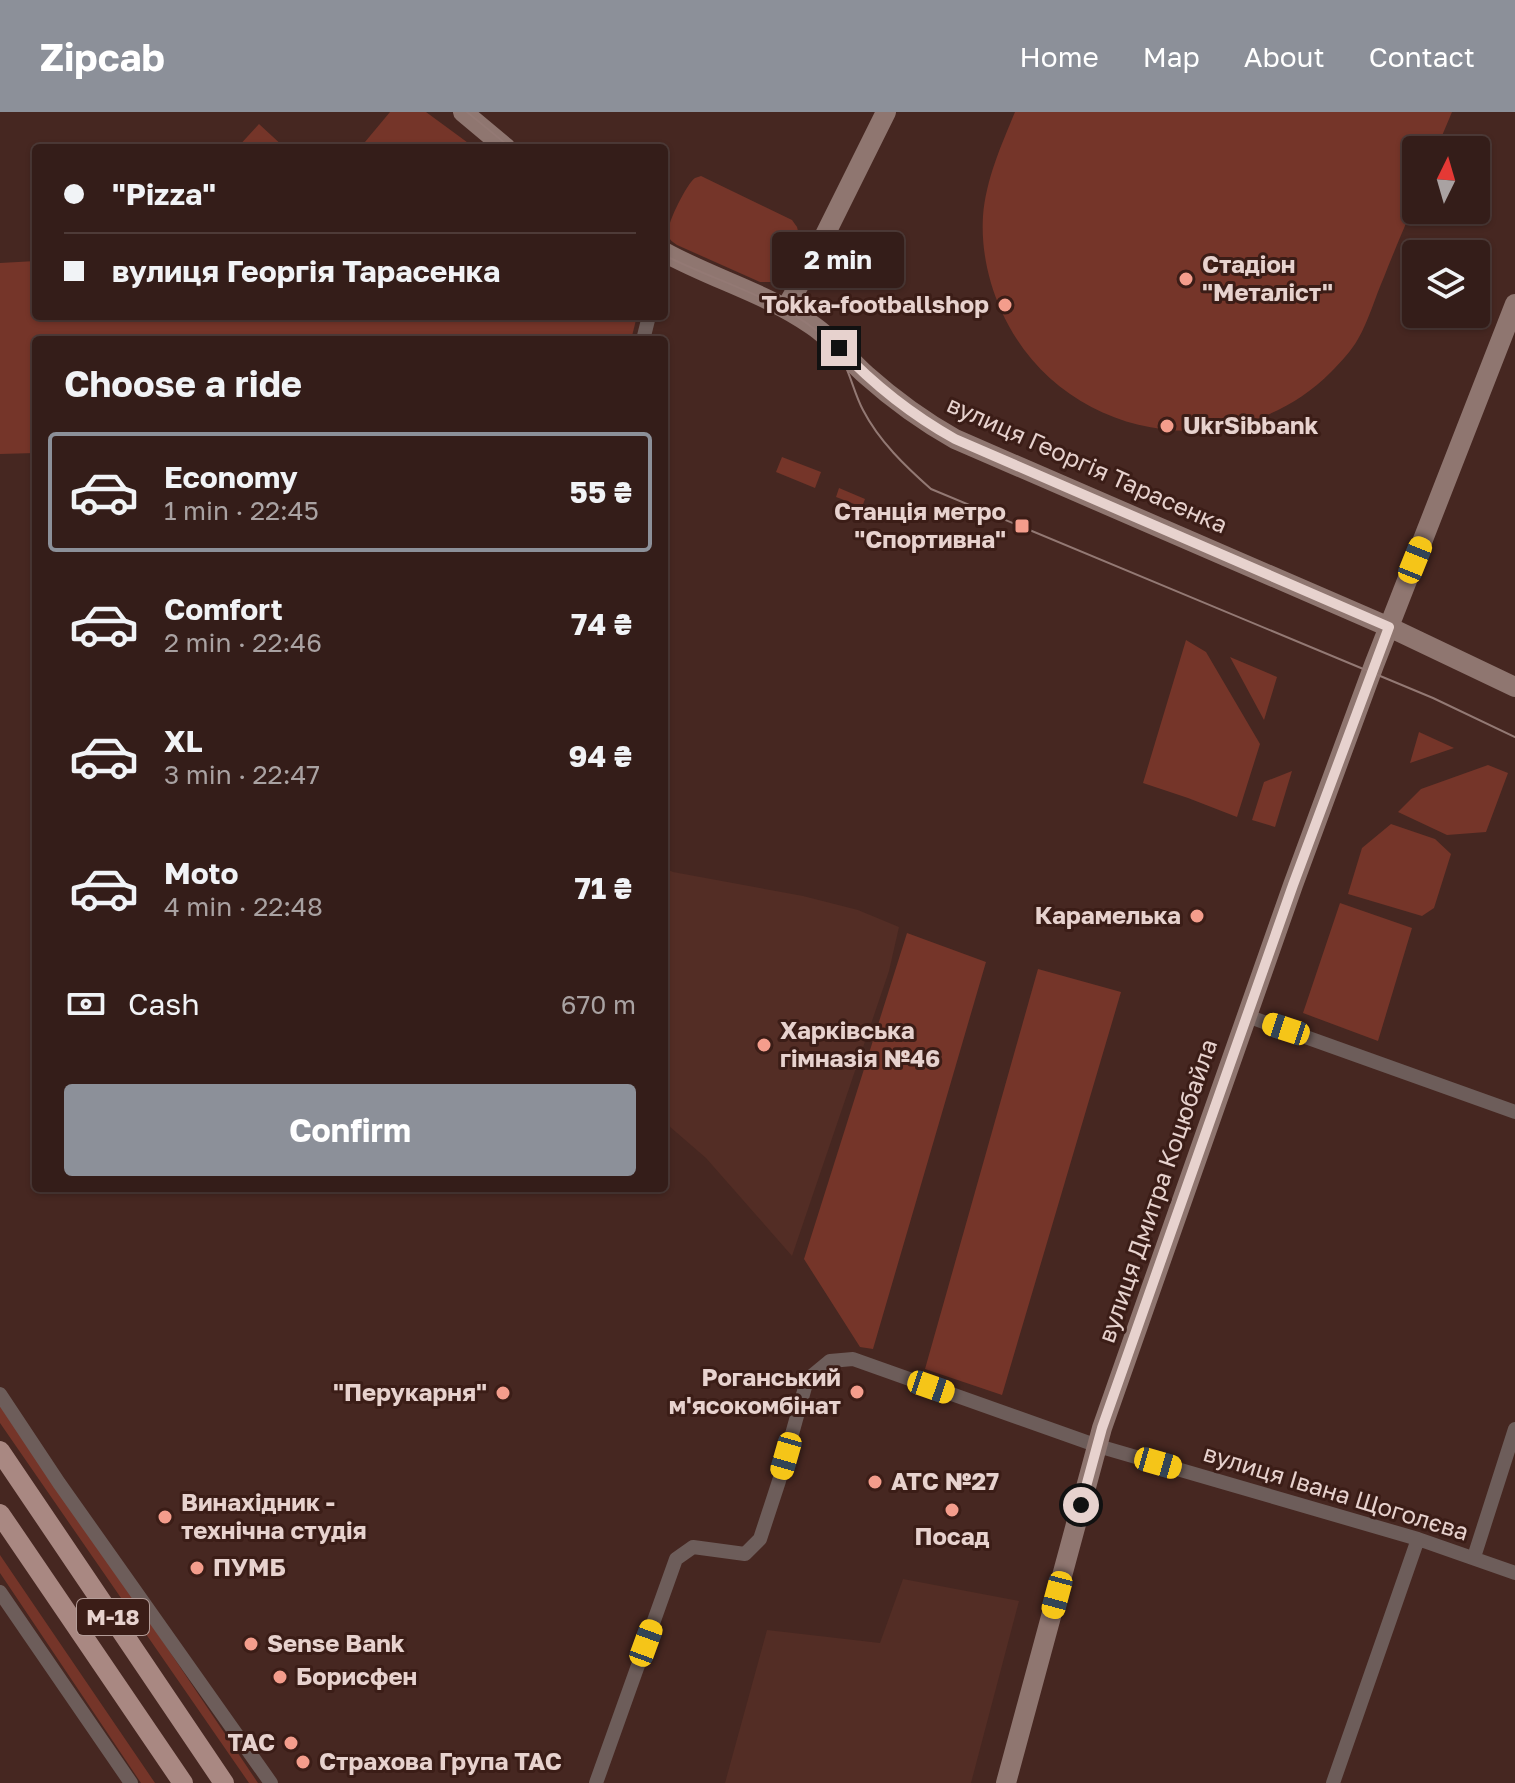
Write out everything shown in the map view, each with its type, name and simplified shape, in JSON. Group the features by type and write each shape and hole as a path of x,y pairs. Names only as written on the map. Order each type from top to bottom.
{"main road":[{"path":"463,112 501,144"},
{"path":"786,308 886,112"},
{"name":"вулиця Георгія Тарасенка","path":"668,259 786,308 824,333 891,397 955,439 1389,627 1515,687"},
{"name":"вулиця Дмитра Коцюбайла","path":"1006,1783 1098,1446 1293,885 1389,627 1515,304"},
{"name":"М-18","path":"0,1451 224,1783"},
{"name":"М-18","path":"0,1514 183,1783"}],"street":[{"path":"1247,1016 1515,1112"},
{"name":"вулиця Івана Щоголєва","path":"596,1783 676,1559 693,1547 745,1554 760,1539 807,1380 830,1361 853,1359 1098,1446 1418,1539 1515,1573"},
{"path":"0,1394 59,1483 271,1783"},
{"path":"1474,1557 1515,1429"},
{"path":"1333,1783 1418,1539"},
{"path":"0,1592 131,1783"}],"shaded area":[{"path":"390,112 426,112 470,144 363,144"},
{"name":"Стадіон \"Металіст\"","path":"1015,112 1452,112 1442,136 1402,136 1402,224 1406,224 1365,324 1349,352 1331,372 1290,403 1245,423 1198,431 1150,427 1104,413 1063,389 1027,354 1001,310 986,264 983,216 1000,150"},
{"path":"259,124 281,144 241,144"},
{"path":"701,176 792,220 797,227 799,235 775,282 760,282 670,239 668,230 677,205 691,182"},
{"path":"32,261 32,320 636,320 632,336 32,336 32,453 0,454 0,263"},
{"path":"782,457 821,472 815,488 776,472"},
{"path":"839,488 865,499 862,507 836,497"},
{"path":"1186,640 1206,652 1260,744 1237,817 1143,783"},
{"path":"1230,657 1277,677 1264,720"},
{"path":"1419,732 1454,748 1410,763"},
{"path":"1488,765 1508,773 1486,832 1447,835 1398,812 1421,789"},
{"path":"1292,771 1275,827 1252,820 1264,782"},
{"path":"1391,824 1435,839 1451,854 1434,908 1422,916 1348,894 1362,848"},
{"name":"Харківська гімназія №46","path":"668,870 803,896 858,910 899,927 889,971 792,1256 706,1158 669,1126"},
{"path":"1340,903 1412,928 1378,1041 1303,1013"},
{"path":"907,933 986,962 873,1349 860,1347 804,1259"},
{"path":"1038,969 1121,992 1002,1395 925,1369"},
{"path":"0,1399 258,1783 249,1783 0,1423"},
{"path":"0,1555 155,1783 141,1783 0,1573"},
{"path":"903,1579 1019,1601 971,1783 725,1783 767,1630 880,1643"}],"tram line":[{"path":"467,112 506,144"},
{"path":"668,257 771,302 811,326 827,340 840,357 863,410 877,432 902,462 931,489 1433,698 1515,737"}],"place":[{"name":"Стадіон \"Металіст\"","path":"1186,279"},
{"name":"Tokka-footballshop","path":"1005,305"},
{"name":"UkrSibbank","path":"1167,426"},
{"name":"Станція метро \"Спортивна\"","path":"1022,526"},
{"name":"Карамелька","path":"1197,916"},
{"name":"Харківська гімназія №46","path":"764,1045"},
{"name":"Роганський м'ясокомбінат","path":"857,1392"},
{"name":"\"Перукарня\"","path":"503,1393"},
{"name":"АТС №27","path":"875,1482"},
{"name":"Посад","path":"952,1510"},
{"name":"Винахідник - технічна студія","path":"165,1517"},
{"name":"ПУМБ","path":"197,1568"},
{"name":"Sense Bank","path":"251,1644"},
{"name":"Борисфен","path":"280,1677"},
{"name":"ТАС","path":"291,1743"},
{"name":"Страхова Група ТАС","path":"303,1762"}],"route":[{"path":"839,348 891,397 955,439 1389,627 1293,885 1102,1428 1081,1505"}]}
